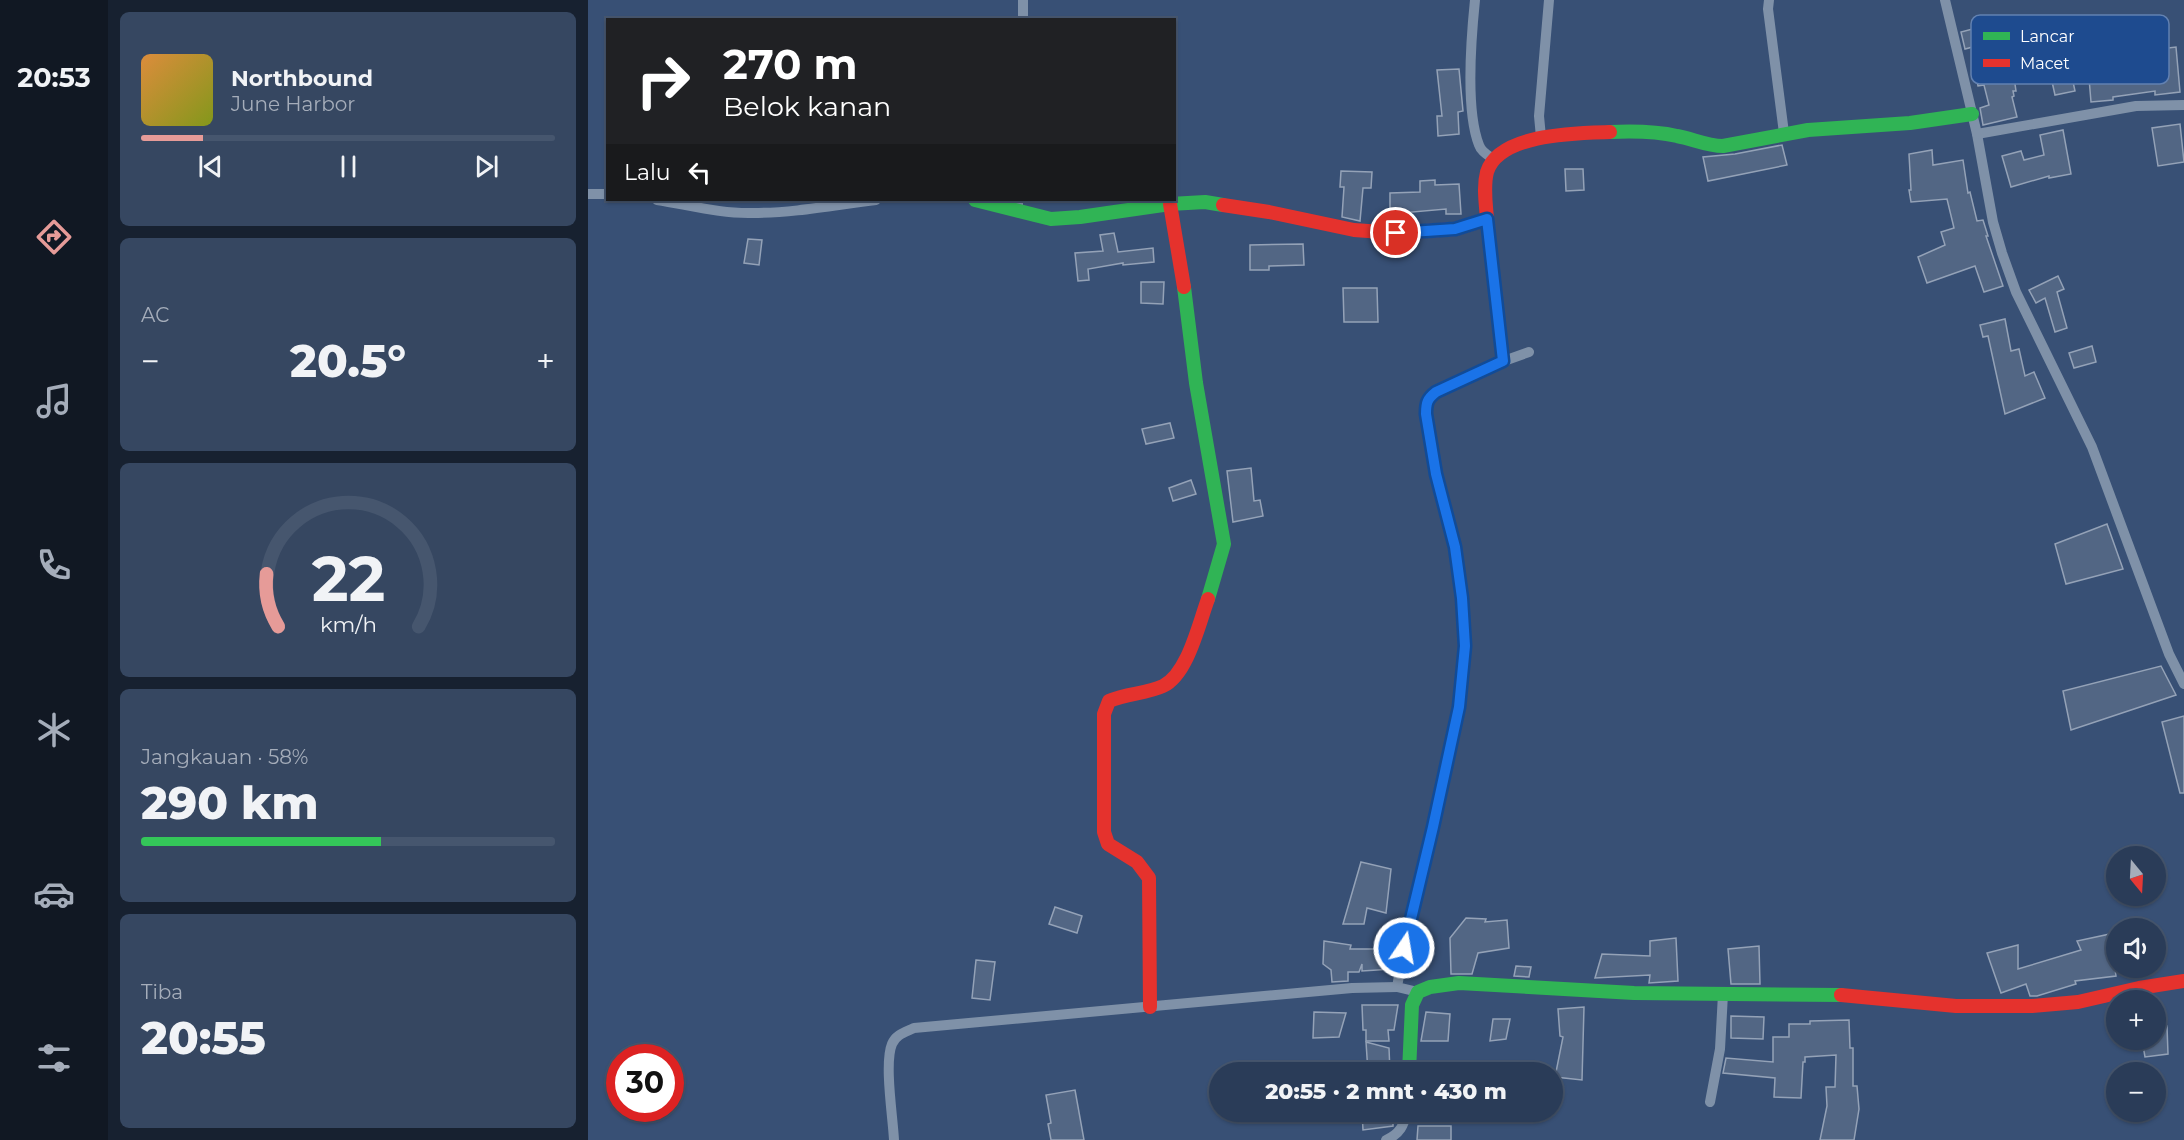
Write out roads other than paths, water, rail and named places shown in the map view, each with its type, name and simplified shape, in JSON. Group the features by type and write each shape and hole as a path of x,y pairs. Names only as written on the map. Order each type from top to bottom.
{"street":[{"path":"1023,0 1023,18"},
{"path":"1475,0 1471,66 1472,103 1479,146 1491,157"},
{"path":"1541,134 1539,116 1549,0"},
{"path":"1769,0 1768,9 1784,133"},
{"path":"1945,0 1977,134 1993,222 2016,292 2092,447 2169,654 2184,684"},
{"path":"1977,134 2136,106 2184,105"},
{"path":"1503,361 1487,219 1487,172 1491,157 1541,134 1635,132 1674,135 1706,145 1723,146 1784,133 1940,121 1972,114"},
{"path":"588,194 606,194"},
{"path":"662,201 722,212 752,213 799,211 869,201"},
{"path":"982,201 1018,206 1051,219 1170,204 1205,202 1269,212 1354,230 1396,233 1455,229 1487,219"},
{"path":"1150,1007 1149,878 1146,869 1138,862 1108,844 1104,832 1104,714 1109,701 1122,695 1165,685 1176,677 1189,652 1217,572 1224,544 1196,383 1188,308 1170,204"},
{"path":"1397,987 1407,928 1433,827 1459,707 1465,646 1462,598 1455,547 1436,474 1426,404 1428,398 1436,392 1503,361 1529,352"},
{"path":"894,1140 889,1072 892,1044 899,1035 914,1028 1352,988 1397,987 1418,992 1430,987 1459,983 1634,993 1856,995 1956,1006 2032,1006 2078,1002 2139,988 2184,981"},
{"path":"1409,1062 1412,1005 1418,992"},
{"path":"1710,1102 1720,1049 1723,994"},
{"path":"1386,1140 1404,1126 1405,1122"}]}
